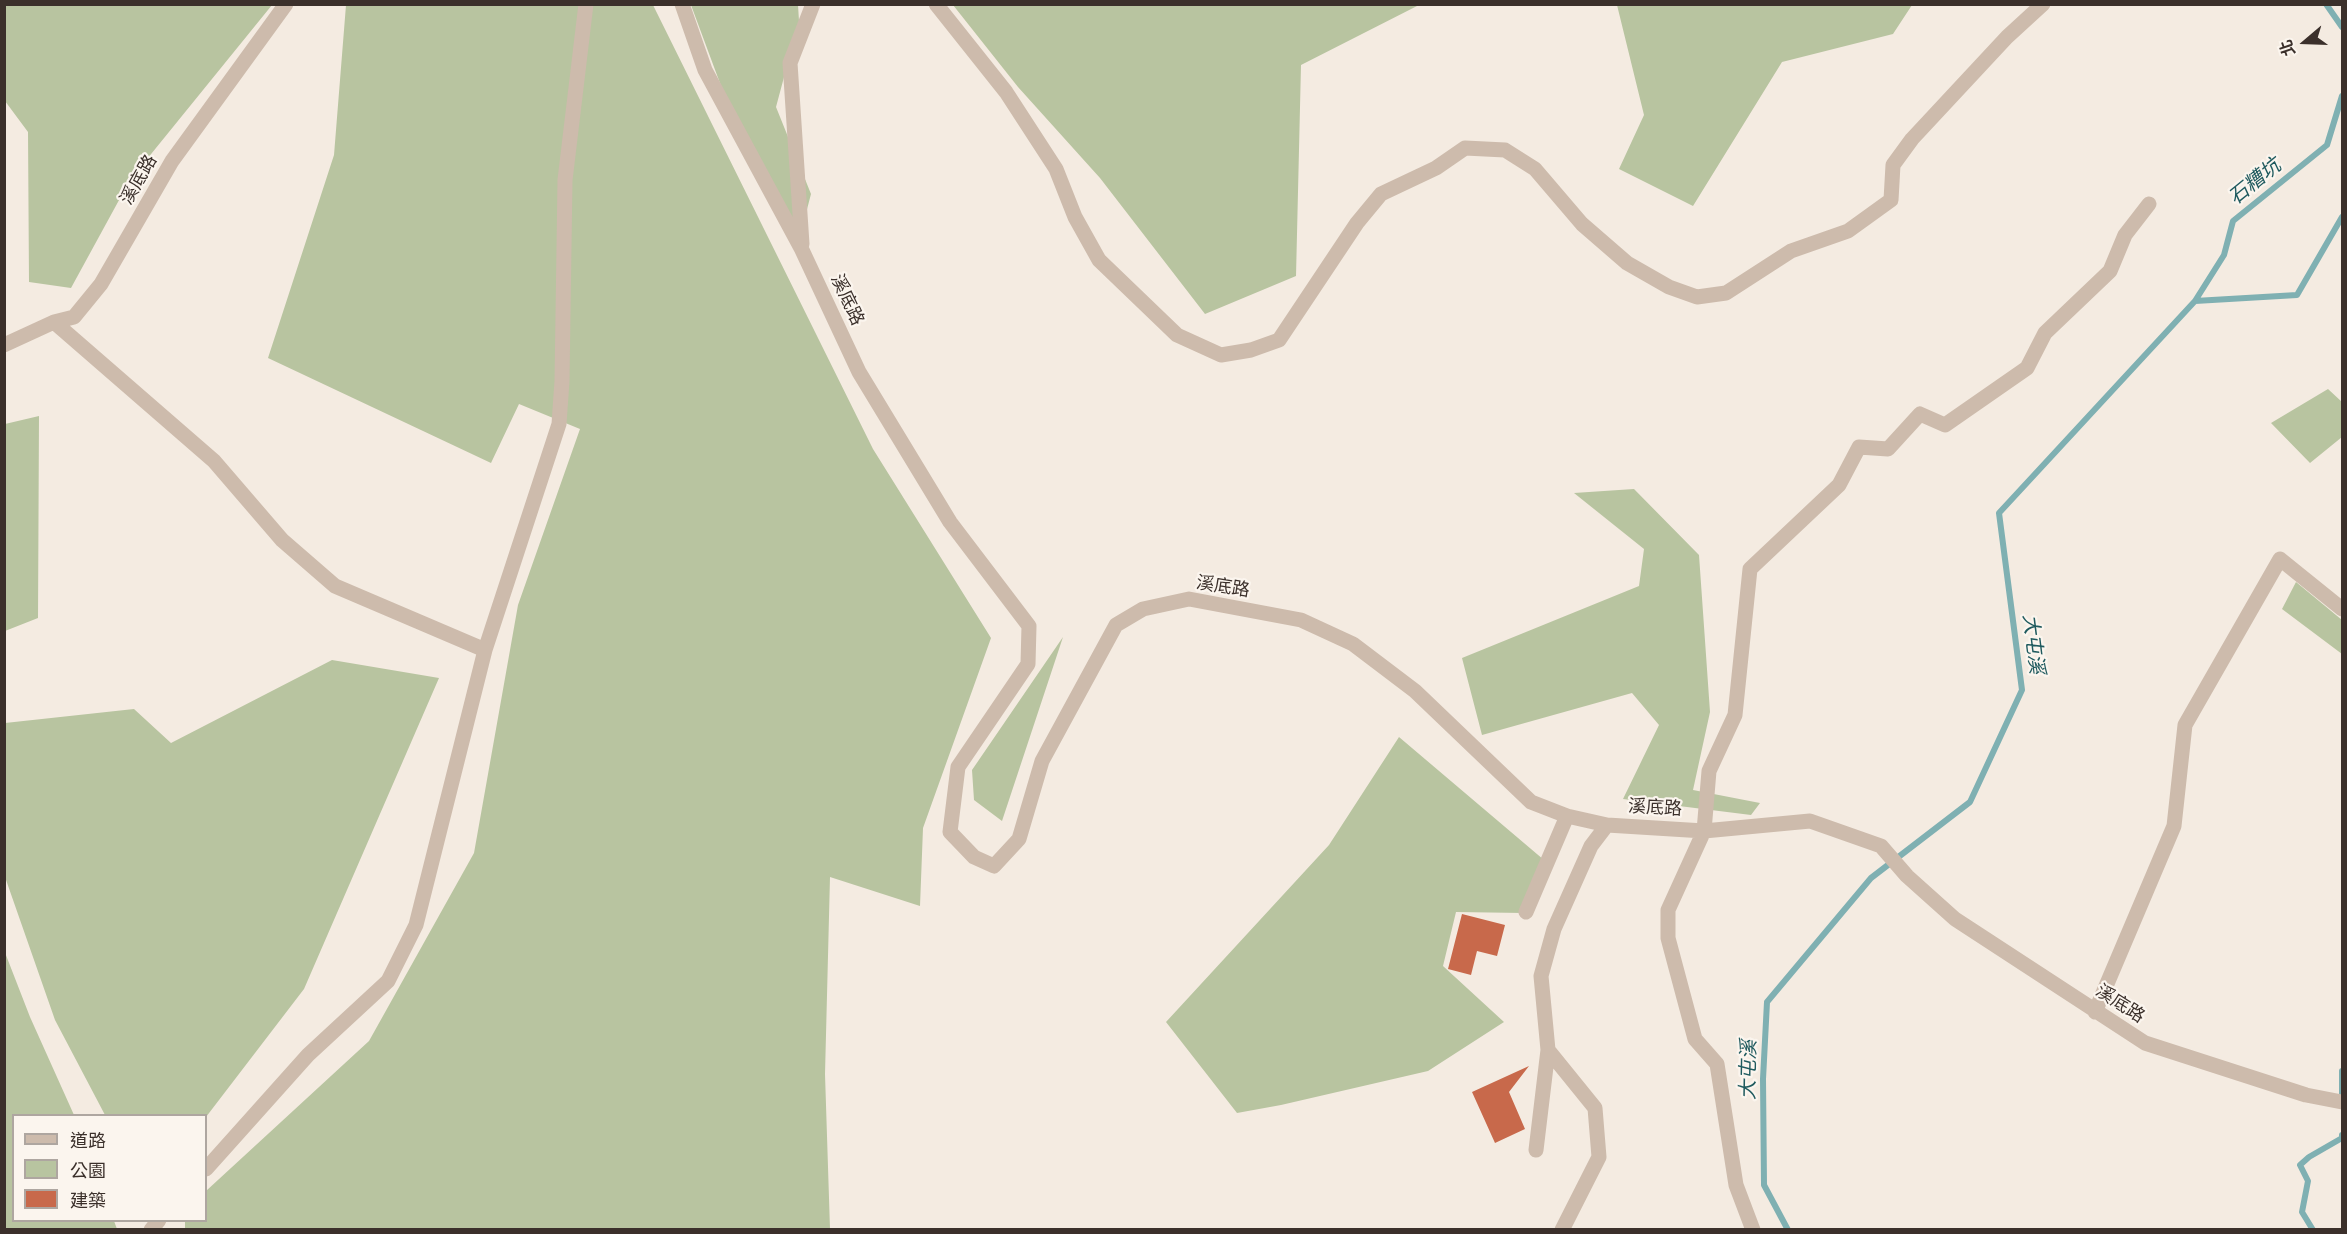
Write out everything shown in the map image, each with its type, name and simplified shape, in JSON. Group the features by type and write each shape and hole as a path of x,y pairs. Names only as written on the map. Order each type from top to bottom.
{"street":[{"name":"溪底路","path":"4,345 54,322 74,317 101,284 172,160 286,4"},
{"path":"207,1168 308,1055 388,981 416,925 485,650 559,424 562,381 565,180 586,4"},
{"name":"溪底路","path":"682,4 705,70 802,249 865,382 950,522 1029,626 1029,664 958,767 950,832 974,857 994,866 1018,839 1042,760 1116,625 1143,609 1189,600 1301,620 1353,644 1415,692 1531,802 1567,816 1607,825 1704,831 1810,821 1881,846 1907,876 1955,918 2145,1043 2306,1095 2336,1101"},
{"path":"802,249 790,63 813,4"},
{"path":"936,4 1006,92 1056,169 1075,218 1099,260 1177,334 1221,355 1251,350 1279,340 1356,223 1381,194 1436,168 1466,148 1505,150 1535,169 1582,224 1627,263 1670,287 1697,297 1726,293 1791,251 1848,231 1891,200 1893,165 1912,139 2007,37 2043,4"},
{"path":"1753,1230 1736,1185 1717,1064 1695,1039 1668,938 1668,910 1704,831 1709,771 1735,715 1750,569 1839,486 1859,447 1888,449 1920,414 1945,424 2028,368 2045,333 2110,271 2125,235 2149,204"},
{"path":"54,322 214,461 282,540 335,586 485,650"},
{"path":"2095,1012 2174,826 2185,725 2280,560 2343,609"},
{"path":"1526,912 1567,816"},
{"path":"1536,1150 1548,1050 1541,976 1554,929 1591,846 1607,825"},
{"path":"1548,1050 1595,1108 1599,1157 1562,1230"}],"green space":[{"path":"5,4 272,5 130,180 71,288 29,282 28,132 5,101"},
{"path":"1617,4 1912,5 1893,34 1782,62 1693,206 1619,169 1644,115"},
{"path":"346,5 653,5 873,449 991,638 923,828 920,906 830,877 825,1074 830,1229 185,1230 185,1222 207,1222 207,1190 369,1041 474,853 518,605 580,429 519,404 491,463 268,358 334,155"},
{"path":"691,5 798,5 799,21 776,107 811,194 800,236 724,94"},
{"path":"953,5 1419,5 1301,65 1296,276 1205,314 1100,178 1018,87"},
{"path":"2328,389 2342,402 2342,437 2310,463 2271,423"},
{"path":"39,416 38,618 5,631 5,424"},
{"path":"1634,489 1699,555 1710,712 1693,790 1760,803 1751,815 1623,799 1659,725 1632,693 1482,735 1462,658 1639,586 1644,549 1574,493"},
{"path":"2296,582 2342,620 2342,654 2282,609"},
{"path":"1063,637 1002,821 974,800 972,770"},
{"path":"332,660 439,678 304,989 207,1116 104,1114 55,1020 5,877 5,723 134,709 171,743"},
{"path":"1399,737 1544,860 1523,913 1456,912 1443,966 1504,1022 1428,1071 1237,1113 1166,1022 1329,845"},
{"path":"4,950 30,1017 74,1114 12,1114 12,1222 114,1222 117,1229 5,1229"}],"building":[{"path":"1462,914 1505,925 1497,956 1477,951 1471,975 1448,969"},
{"path":"1529,1066 1509,1092 1525,1129 1495,1143 1472,1092"}],"waterway":[{"name":"石糟坑","path":"2326,4 2342,27"},
{"name":"石糟坑","path":"2195,301 2224,255 2233,221 2327,145 2342,96"},
{"name":"大屯溪","path":"1788,1230 1764,1185 1763,1079 1767,1002 1871,878 1970,802 2022,690 1999,513 2195,301 2297,295 2342,217"},
{"path":"2342,1071 2342,1100"},
{"path":"2313,1230 2302,1212 2308,1181 2300,1165 2309,1157 2342,1138 2342,1135"}]}
